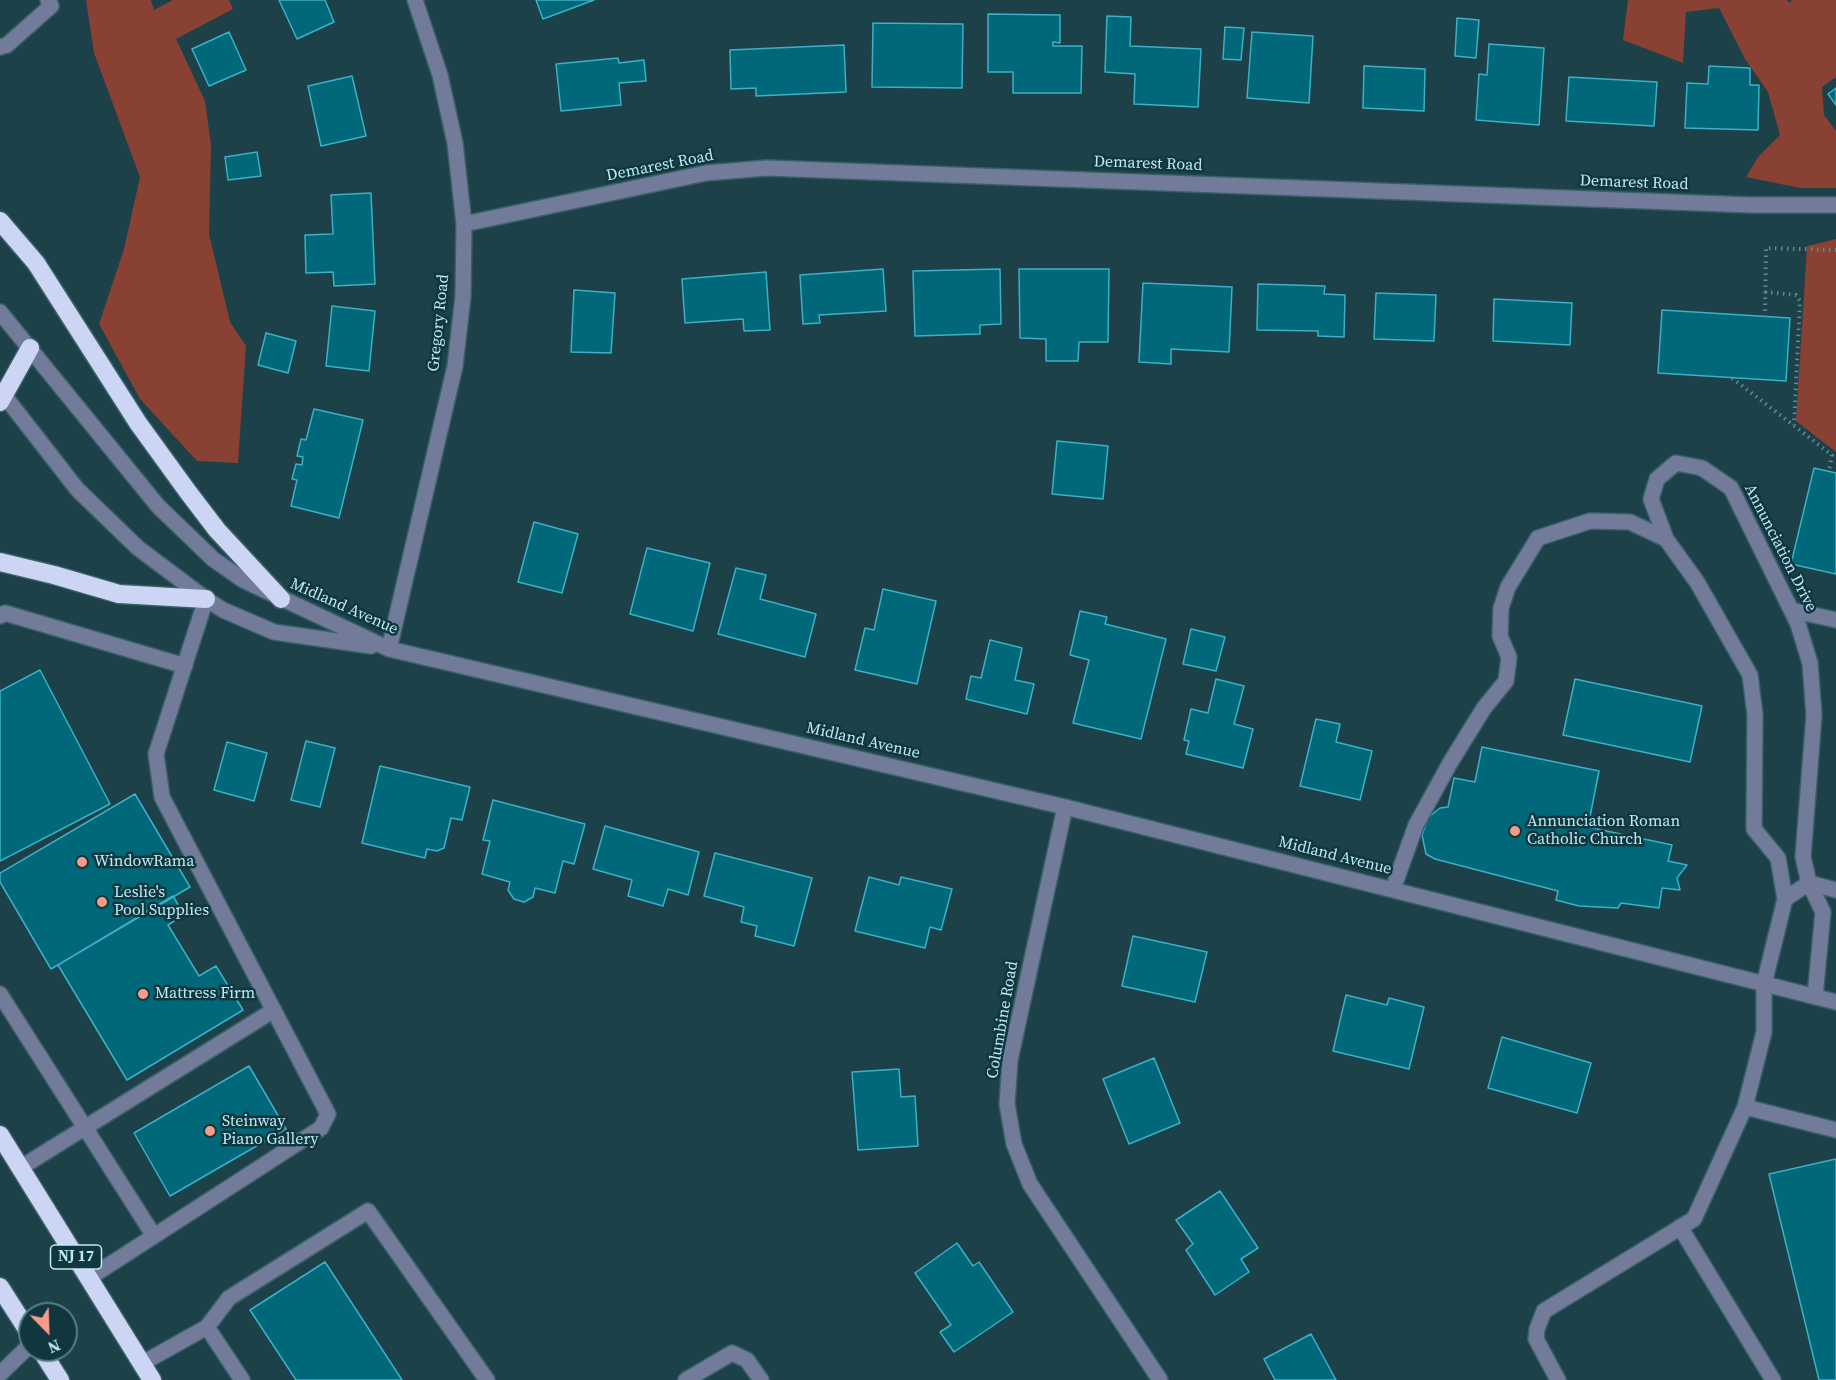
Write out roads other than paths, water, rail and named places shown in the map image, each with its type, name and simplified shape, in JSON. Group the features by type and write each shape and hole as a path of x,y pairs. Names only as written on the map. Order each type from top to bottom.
{"highway":[{"path":"0,221 36,263 138,423 188,492 217,530 281,599"},
{"path":"1,395 30,348"},
{"path":"0,562 54,574 119,594 206,599"},
{"name":"NJ 17","path":"0,1135 152,1380"},
{"path":"0,1287 18,1315"},
{"path":"48,1362 60,1380"}],"street":[{"path":"0,47 7,45 51,6 48,0"},
{"name":"Gregory Road","path":"389,649 455,366 463,296 464,224 450,120 440,75 415,0"},
{"name":"Demarest Road","path":"464,224 706,173 767,168 1750,205 1836,205"},
{"name":"Midland Avenue","path":"0,312 158,506 189,538 243,580 389,649 1065,807 1836,1002"},
{"path":"1,395 77,489 138,548 206,599 223,610 274,632 389,649"},
{"name":"Annunciation Drive","path":"1558,1380 1536,1339 1544,1311 1694,1220 1745,1107 1764,1032 1764,984 1785,899 1778,858 1754,830 1755,715 1750,675 1697,582 1665,539 1651,499 1657,479 1676,463 1702,468 1731,488 1791,610 1810,663 1814,715 1803,857 1809,883 1823,912 1815,996"},
{"path":"1393,889 1416,825 1484,708 1506,681 1509,657 1500,636 1501,608 1508,587 1538,538 1590,521 1630,522 1665,539"},
{"path":"89,1278 321,1128 328,1114 162,797 156,754 206,599"},
{"path":"1791,610 1836,620"},
{"path":"0,616 5,613 88,635 185,666"},
{"name":"Columbine Road","path":"1065,807 1010,1060 1007,1104 1014,1144 1030,1184 1160,1380"},
{"path":"1785,899 1809,883 1836,890"},
{"path":"0,994 154,1236"},
{"path":"20,1168 274,1010"},
{"path":"1745,1107 1836,1130"},
{"path":"141,1364 207,1327 229,1298 368,1211 487,1380"},
{"path":"1680,1227 1773,1380"},
{"path":"207,1327 242,1380"},
{"path":"686,1380 732,1353 747,1360 761,1380"},
{"path":"0,1374 18,1357"}],"place":[{"name":"Annunciation Roman Catholic Church","path":"1515,831"},
{"name":"WindowRama","path":"82,862"},
{"name":"Leslie's Pool Supplies","path":"102,902"},
{"name":"Mattress Firm","path":"143,994"},
{"name":"Steinway Piano Gallery","path":"210,1131"}]}
